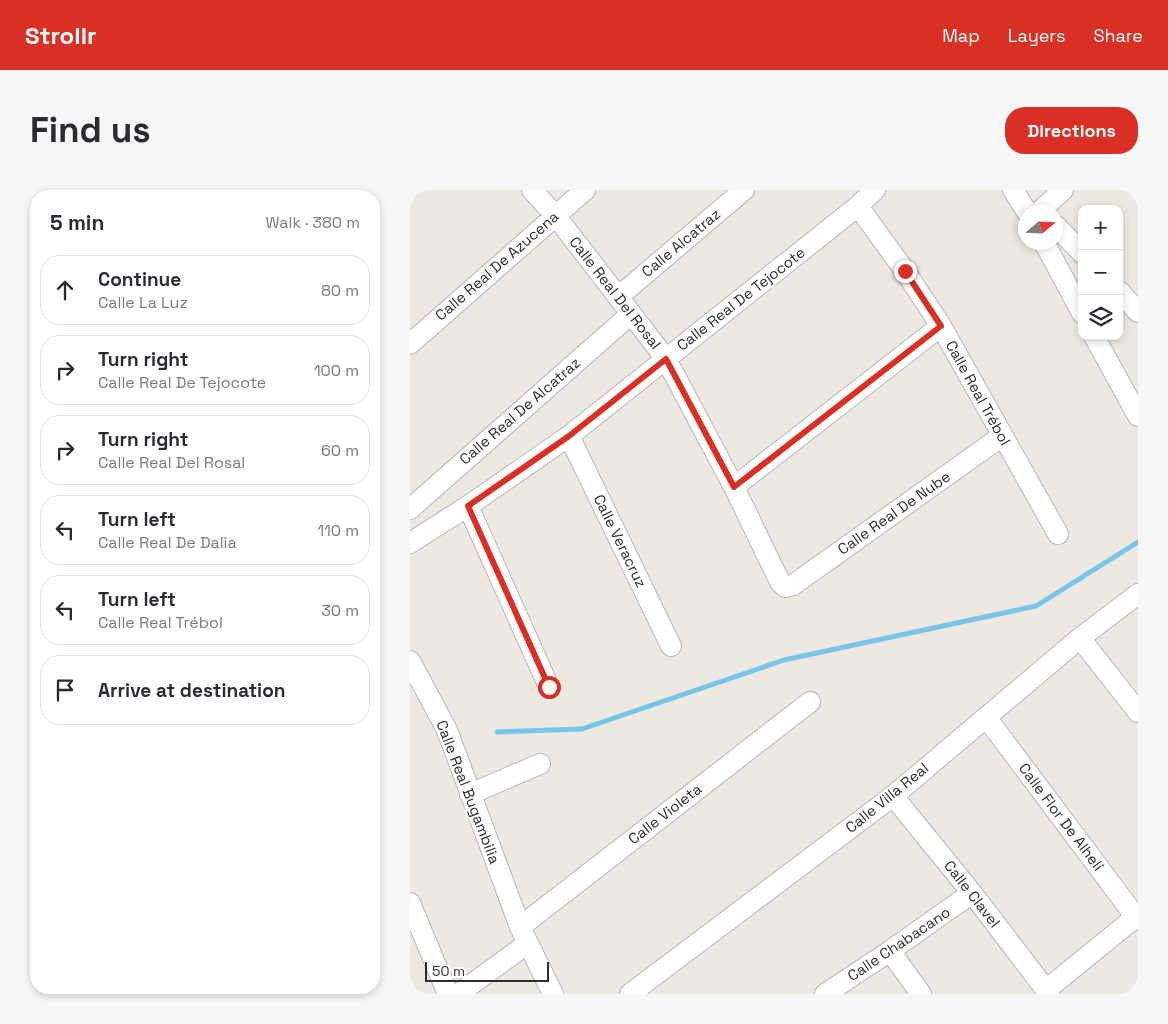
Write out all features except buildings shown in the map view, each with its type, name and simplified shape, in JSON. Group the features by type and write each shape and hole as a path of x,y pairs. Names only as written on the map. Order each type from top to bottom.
{"street":[{"name":"Calle Real Del Rosal","path":"532,190 555,215 666,359 734,487 780,582 785,587"},
{"name":"Calle Real De Azucena","path":"410,344 585,190"},
{"name":"Calle Alcatraz","path":"618,297 744,190"},
{"name":"Calle Real De Tejocote","path":"410,544 569,436 858,206 875,190"},
{"path":"1013,190 1029,205"},
{"path":"1045,205 1063,190"},
{"name":"Calle Real Trébol","path":"858,206 905,271 941,326 1058,534"},
{"path":"1063,233 1079,250"},
{"path":"1048,250 1078,306"},
{"name":"Calle Real De Alcatraz","path":"410,509 631,314"},
{"path":"734,487 941,326"},
{"path":"1096,340 1138,416"},
{"name":"Calle Veracruz","path":"569,436 671,646"},
{"name":"Calle Real De Nube","path":"785,587 793,585 1002,436"},
{"path":"468,506 549,687"},
{"name":"Calle Villa Real","path":"630,994 893,796 1080,638 1138,594"},
{"path":"1080,638 1138,712"},
{"name":"Calle Real Bugambilia","path":"410,661 446,730 523,935 553,994"},
{"name":"Calle Violeta","path":"458,994 523,935 810,702"},
{"name":"Calle Flor De Alhelí","path":"986,717 1137,918"},
{"path":"470,794 540,764"},
{"name":"Calle Clavel","path":"893,796 972,893 1048,992"},
{"name":"Calle Chabacano","path":"825,994 972,893"},
{"path":"410,902 448,994"},
{"path":"1048,992 1137,918"},
{"path":"890,951 921,994"}],"waterway":[{"path":"497,732 582,729 784,660 1036,606 1138,542"}],"route":[{"path":"549,687 468,506 569,436 666,359 734,487 941,326 905,271"}]}
